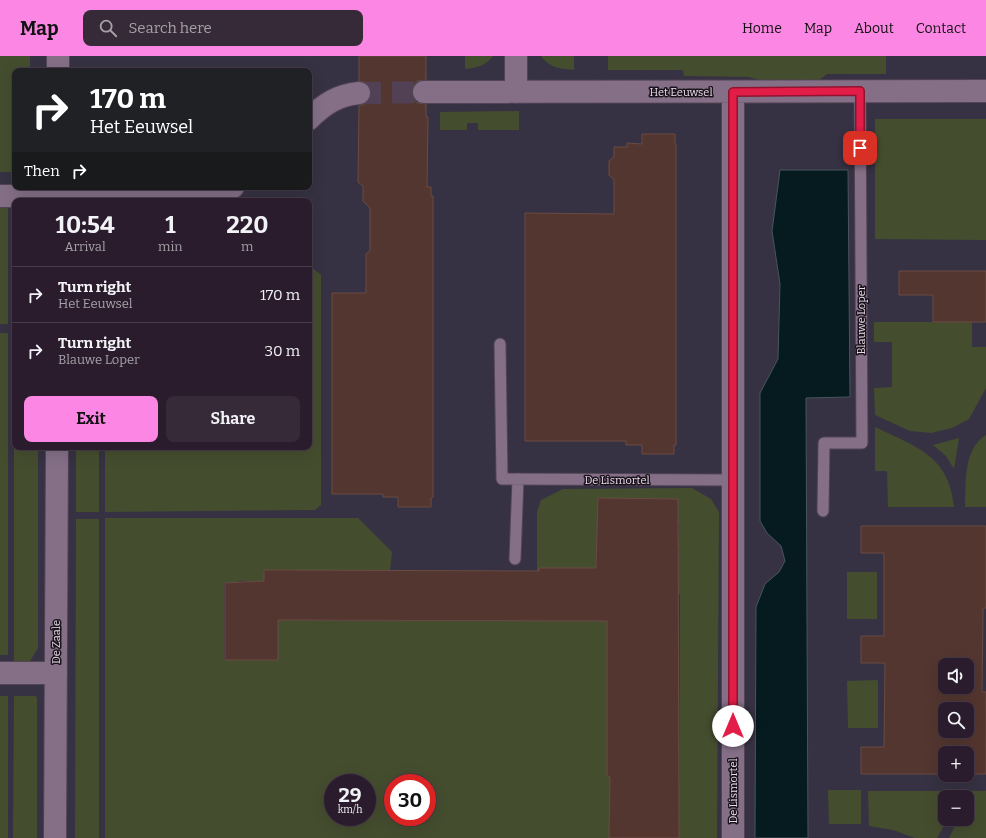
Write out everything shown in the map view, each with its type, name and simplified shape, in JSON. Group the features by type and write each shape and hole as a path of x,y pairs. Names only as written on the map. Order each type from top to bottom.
{"street":[{"path":"58,56 58,68"},
{"path":"516,56 516,92"},
{"name":"Het Eeuwsel","path":"424,92 986,91"},
{"name":"De Lismortel","path":"733,92 733,838"},
{"path":"312,116 328,102 339,97 359,93"},
{"path":"0,196 202,195 215,194 225,190"},
{"name":"De Zaale","path":"55,838 57,450"},
{"path":"0,672 56,672"}],"lane":[{"name":"Blauwe Loper","path":"823,511 824,443 862,443 860,91"},
{"name":"De Lismortel","path":"500,344 502,479 733,480"},
{"path":"515,559 518,479"}],"shaded area":[{"path":"0,56 986,56 986,838 0,838"},
{"path":"780,170 848,170 850,397 806,398 808,838 755,838 756,607 765,584 779,572 785,561 781,546 767,533 760,521 760,393 778,359 780,284 772,231"}],"green space":[{"path":"0,56 30,56 30,68 12,68 12,172 0,172"},
{"path":"465,56 493,56 480,66 465,69"},
{"path":"541,56 574,56 574,70 552,65"},
{"path":"608,56 886,56 886,74 827,74 813,85 772,83 748,77 684,76 683,70 608,70"},
{"path":"519,111 519,130 478,130 478,123 467,123 467,130 440,130 440,112"},
{"path":"875,119 986,119 986,240 875,239"},
{"path":"0,206 8,206 8,324 0,324"},
{"path":"312,268 321,275 321,505 315,510 105,512 105,450 312,450"},
{"path":"874,322 972,322 972,347 986,347 986,388 969,419 952,428 931,433 910,431 875,415 874,388 892,387 892,342 874,342"},
{"path":"0,333 8,333 8,655 0,655"},
{"path":"875,427 917,447 938,464 951,489 954,507 888,507 887,471 875,471"},
{"path":"986,435 986,507 965,507 967,467 973,449"},
{"path":"959,438 954,469 946,456 933,445"},
{"path":"14,450 38,450 38,648 30,661 14,666"},
{"path":"76,450 99,450 99,512 76,512"},
{"path":"692,488 711,499 719,512 717,838 679,838 662,786 679,788 680,594 607,593 607,776 612,778 609,802 609,838 105,838 105,518 358,518 392,552 390,571 264,570 264,581 238,581 238,583 224,583 224,660 278,660 278,620 438,621 570,571 537,571 537,512 541,500 563,489","holes":["598,498 678,499 678,515 597,515","598,523 679,524 678,540 597,539","598,548 679,548 678,565"]},
{"path":"76,519 99,519 99,838 75,838"},
{"path":"847,572 877,572 877,619 847,619"},
{"path":"878,680 878,728 848,728 847,681"},
{"path":"0,696 8,696 8,838 0,838"},
{"path":"14,696 36,696 37,699 37,838 13,838"},
{"path":"828,790 861,790 861,824 829,824"},
{"path":"868,791 938,791 938,826 944,826 937,838 915,838 893,830 869,826"},
{"path":"974,791 986,791 986,838 949,838 955,826 974,826"}],"building":[{"path":"359,56 426,56 426,80 417,81 413,86 412,92 413,99 417,103 426,104 426,117 428,117 427,187 431,187 431,196 433,196 433,497 431,498 431,507 398,507 398,497 383,497 383,494 332,494 332,293 366,293 366,254 370,251 370,208 363,201 363,186 358,182 359,106 367,103 371,97 371,92 369,85 359,81"},
{"path":"642,134 675,134 676,144 676,445 674,445 674,454 642,454 642,445 626,445 626,441 525,441 525,213 614,214 614,180 609,175 609,161 614,157 614,147 627,147 627,143 642,144"},
{"path":"899,271 986,271 986,322 933,322 933,295 899,295"},
{"path":"598,498 678,499 679,838 609,838 610,777 607,776 607,621 278,620 278,660 225,660 225,583 264,581 264,570 539,571 539,568 596,568"},
{"path":"861,526 986,526 986,608 983,608 982,692 986,692 986,774 974,774 974,746 938,746 938,774 861,774 861,747 884,747 885,663 861,663 861,636 884,636 884,553 861,553"}],"tunnel":[{"path":"359,93 424,92"}],"route":[{"path":"733,726 733,92 860,91 860,148"}]}
